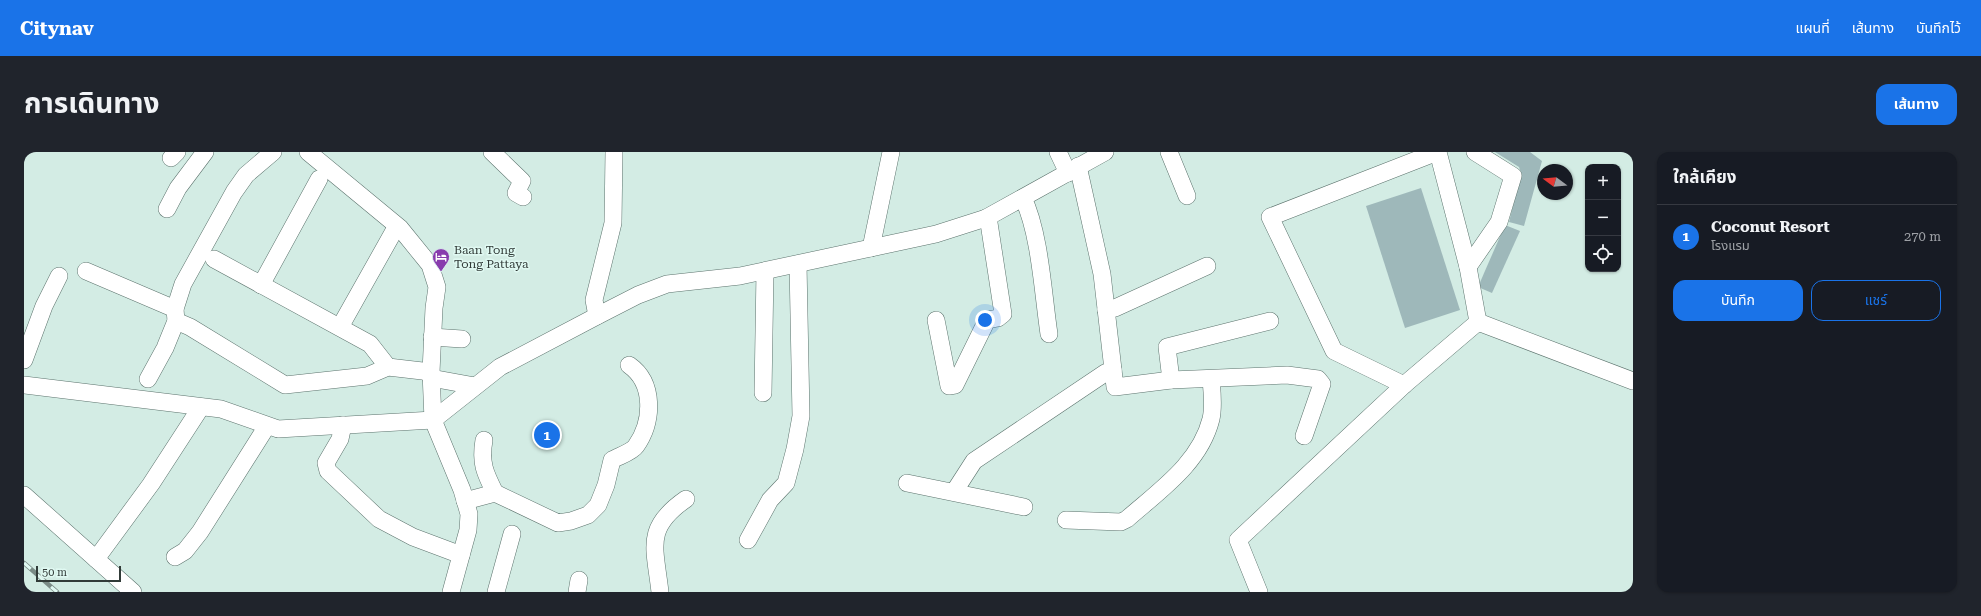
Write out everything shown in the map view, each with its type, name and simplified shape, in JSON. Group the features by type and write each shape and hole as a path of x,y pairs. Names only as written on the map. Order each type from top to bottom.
{"street":[{"path":"166,209 178,188 205,152"},
{"path":"148,379 165,348 176,315 183,284 234,192 246,175 273,152"},
{"path":"492,152 522,181 516,193 523,197"},
{"path":"597,316 594,300 613,223 614,152"},
{"path":"871,248 891,152"},
{"path":"1058,152 1073,170 1102,274 1115,387 1171,380 1287,375 1318,379 1322,384 1304,436"},
{"path":"24,385 221,409 278,429 433,420 500,367 638,295 667,284 740,276 936,234 986,218 1105,152"},
{"path":"1170,152 1187,196"},
{"path":"1404,385 1334,352 1270,217 1438,152 1468,267 1478,322"},
{"path":"1468,267 1499,222 1513,176 1475,152"},
{"path":"318,155 400,228 430,265 437,287 432,337 431,375 433,420 469,514 468,530 451,592"},
{"path":"261,285 318,179"},
{"path":"1023,198 1028,208 1038,255 1048,334"},
{"path":"936,320 949,386 955,384 987,320 998,318 1003,314 989,223 986,218"},
{"path":"340,327 394,231"},
{"path":"214,259 370,344 388,367"},
{"path":"748,540 770,500 786,483 796,449 801,416 798,264"},
{"path":"1106,310 1115,308 1207,266"},
{"path":"86,271 176,315 190,327 285,385 367,376 388,367 431,375 476,386"},
{"path":"763,393 764,271"},
{"path":"24,360 44,306 59,276"},
{"path":"1171,380 1167,347 1270,321"},
{"path":"1259,592 1238,540 1404,385 1478,322"},
{"path":"1478,322 1633,381"},
{"path":"432,337 462,339"},
{"path":"484,440 482,465 495,493 558,523 571,522 588,515 598,505 606,485 612,460 636,447 645,430 648,416 647,390 638,372 629,365"},
{"path":"954,492 974,461 1105,373 1113,370"},
{"path":"1066,520 1114,523 1121,522 1127,519 1190,463 1202,443 1211,418 1211,379"},
{"path":"96,559 151,484 201,407"},
{"path":"343,425 340,439 326,463 328,471 379,519 413,537 461,555"},
{"path":"175,557 185,551 200,532 240,465 267,426"},
{"path":"908,483 1024,508"},
{"path":"465,501 495,493"},
{"path":"24,495 127,587"},
{"path":"660,592 655,540 656,530 661,520 675,506 686,499"},
{"path":"496,592 512,534"}],"building":[{"path":"1495,152 1530,152 1542,161 1541,164 1537,164 1537,179 1524,226 1509,222 1521,173 1519,167"},
{"path":"1421,188 1460,310 1405,328 1366,206"},
{"path":"1505,225 1520,231 1492,293 1478,287"}],"railway":[{"path":"24,563 57,592"}],"place":[{"name":"Baan Tong Tong Pattaya","path":"441,272"},
{"name":"Coconut Resort","path":"547,435"}]}
